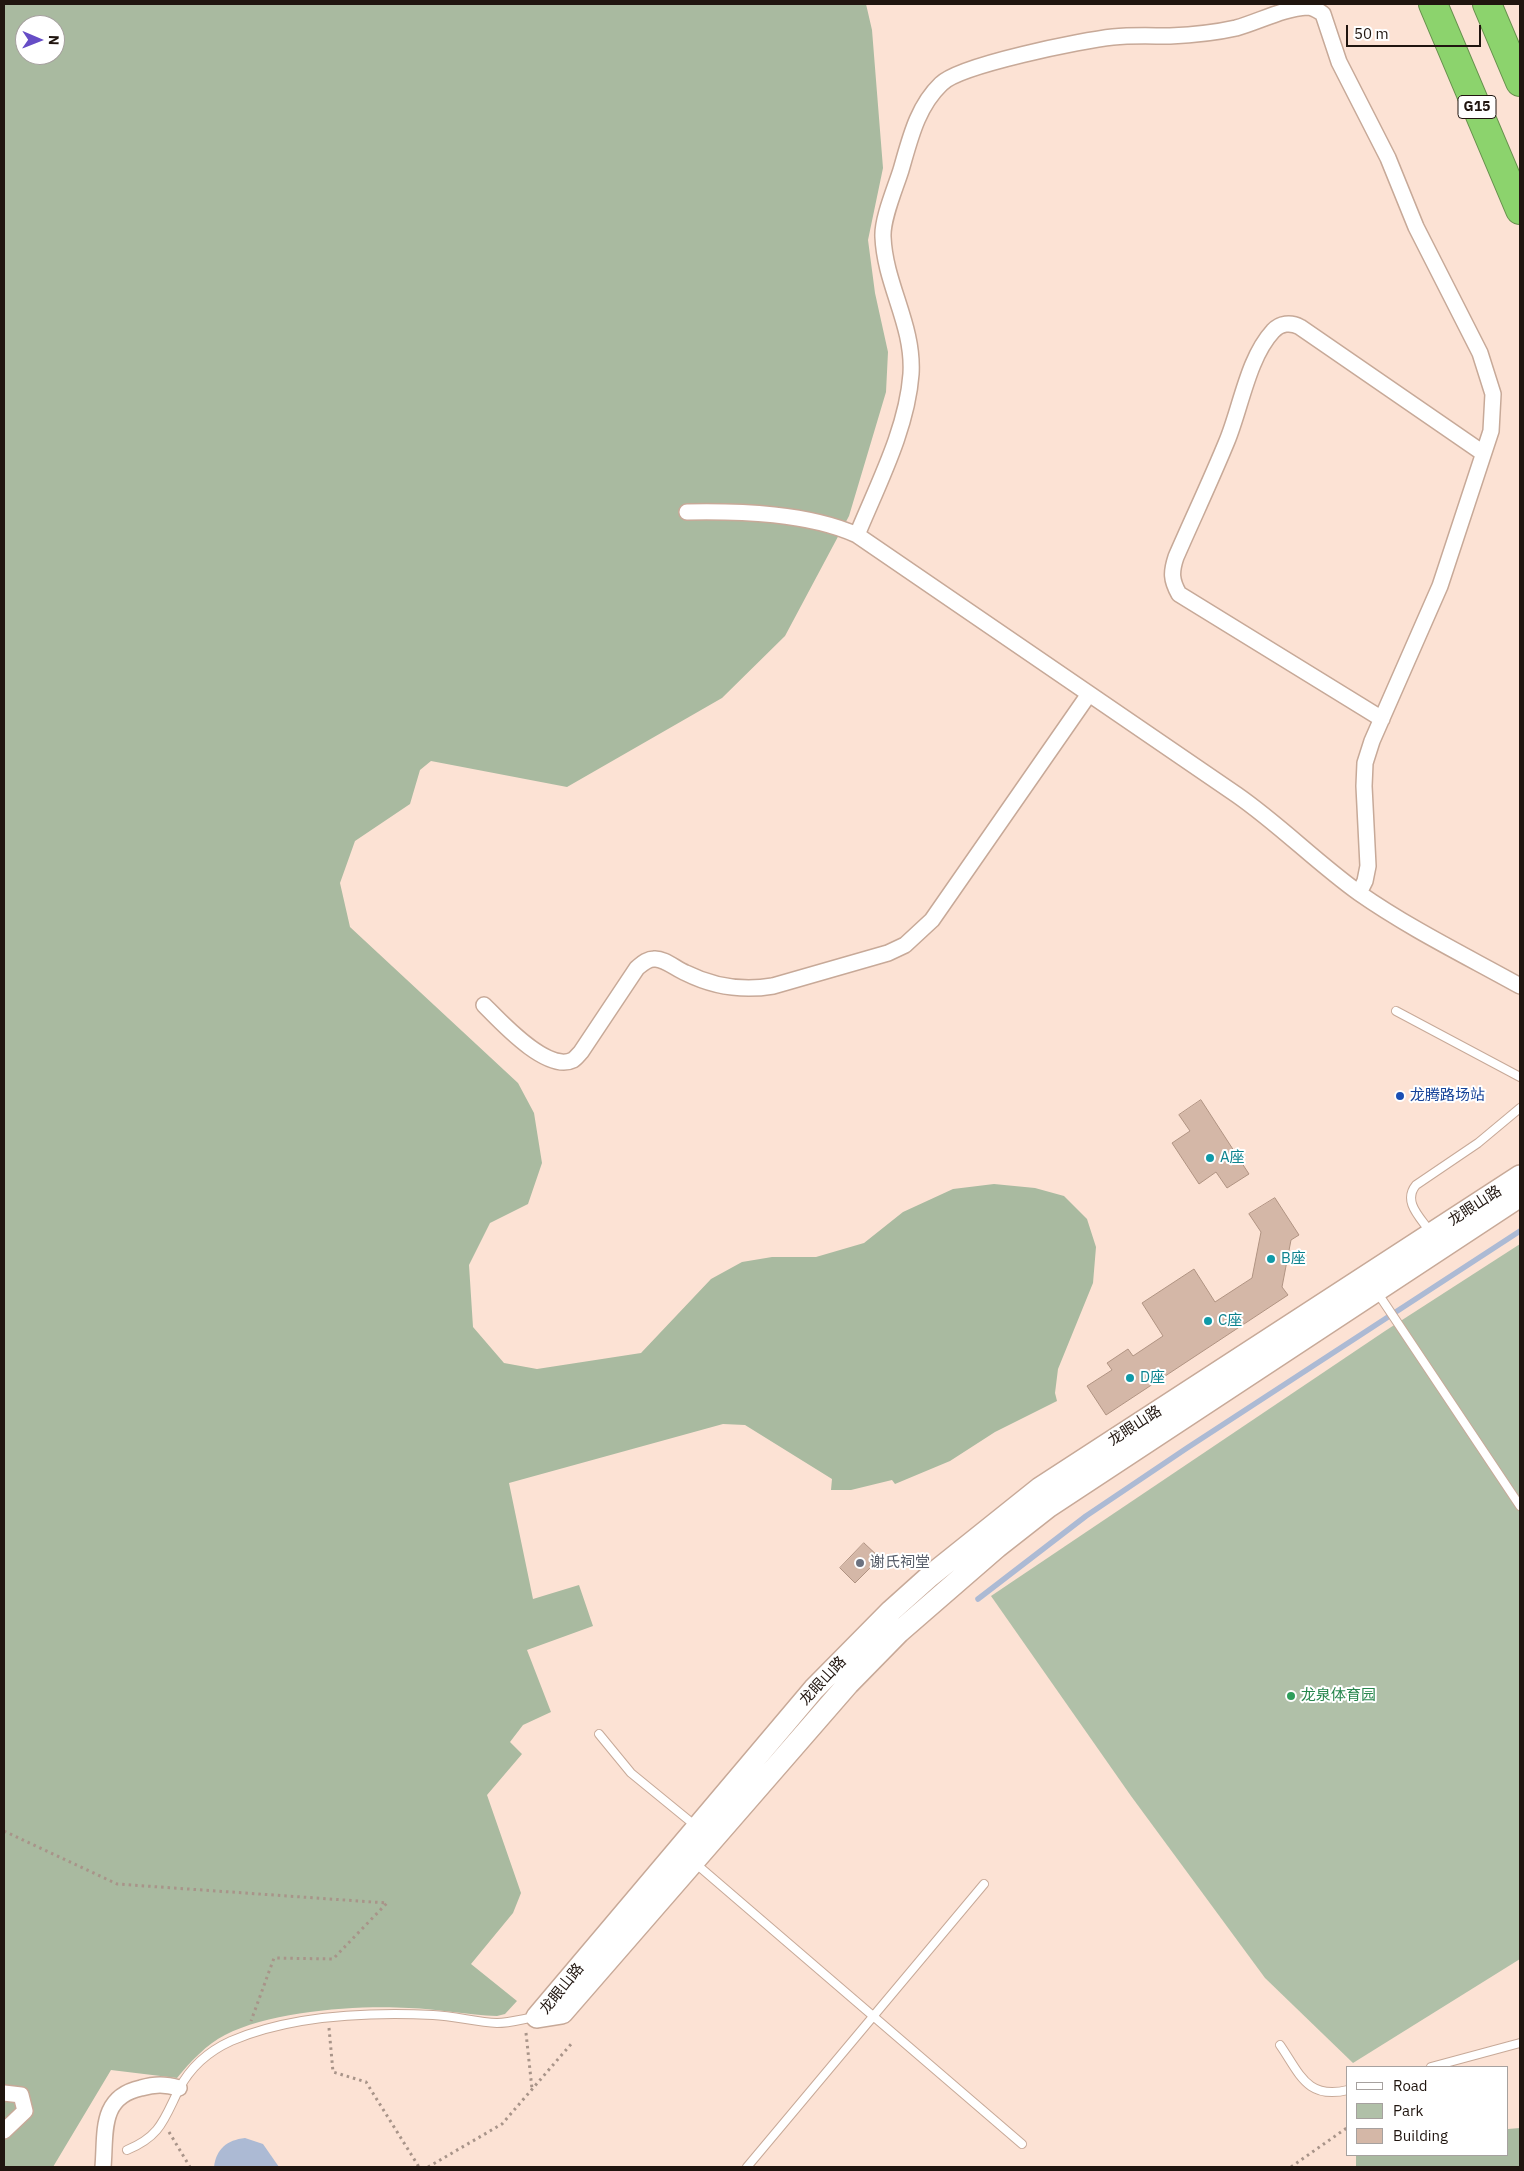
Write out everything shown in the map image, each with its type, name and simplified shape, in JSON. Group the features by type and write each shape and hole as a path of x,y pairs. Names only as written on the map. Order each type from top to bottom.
{"highway":[{"name":"G15","path":"1433,4 1520,210"},
{"path":"1487,4 1520,82"}],"street":[{"path":"858,535 899,430 908,400 911,373 911,344 884,260 882,234 915,124 926,101 942,82 962,72 989,64 1091,39 1117,36 1205,34 1236,28 1302,8 1316,9 1322,14 1349,84 1388,158 1416,227 1480,353 1493,394 1491,431 1440,586 1382,719 1365,763 1368,866 1365,881 1359,893"},
{"path":"1382,719 1179,594 1173,582 1172,570 1176,556 1228,440 1252,370 1266,340 1275,329 1286,324 1294,324 1300,327 1483,453"},
{"path":"687,512 762,514 829,525 858,535 1267,816 1359,893 1520,986"},
{"path":"484,1005 510,1031 548,1058 560,1061 572,1060 581,1052 637,968 646,960 655,958 685,973 716,985 756,989 774,986 888,953 906,945 932,920 1088,694"},
{"name":"龙眼山路","path":"531,2018 562,2013 705,1833 886,1645 997,1548 1048,1508 1437,1240 1520,1176"},
{"name":"龙眼山路","path":"1437,1240 1520,1196"},
{"path":"103,2167 106,2123 114,2101 125,2092 150,2086 164,2084 179,2088"},
{"path":"4,2093 21,2095 25,2111 4,2131"}],"lane":[{"path":"1396,1010 1520,1077"},
{"path":"1437,1240 1413,1206 1410,1198 1411,1191 1416,1185 1478,1143 1520,1108"},
{"path":"1372,1283 1520,1506"},
{"path":"599,1734 631,1773 705,1833"},
{"path":"686,1855 1022,2144"},
{"path":"747,2167 984,1884"},
{"path":"127,2150 152,2136 163,2123 179,2088 198,2063 230,2042 246,2036 299,2023 386,2015 433,2015 498,2023 531,2018"},
{"path":"1435,2066 1520,2044"},
{"path":"1280,2045 1306,2083 1317,2091 1346,2090"}],"path":[{"path":"4,1831 118,1884 387,1903 333,1959 274,1958 246,2036"},
{"path":"531,2018 532,2090"},
{"path":"329,2019 333,2072 366,2082 419,2167"},
{"path":"428,2167 502,2124 572,2043"},
{"path":"163,2123 190,2167"},
{"path":"1290,2167 1346,2128"}],"green space":[{"path":"4,4 866,4 872,30 883,168 868,240 875,293 888,352 886,392 849,516 785,636 722,698 567,787 431,761 420,770 410,804 355,841 340,883 350,927 518,1083 534,1113 542,1163 528,1204 490,1223 469,1265 473,1327 504,1363 537,1369 641,1353 711,1279 742,1262 772,1257 816,1257 864,1243 903,1212 953,1189 994,1184 1035,1188 1064,1196 1087,1219 1096,1247 1093,1283 1058,1369 1055,1393 1057,1401 995,1432 950,1461 895,1484 892,1480 851,1490 831,1490 832,1479 745,1425 723,1424 509,1483 533,1599 579,1585 593,1626 527,1650 551,1712 523,1725 510,1742 522,1754 487,1795 521,1893 513,1913 471,1964 517,2001 505,2014 497,2016 388,2007 315,2011 290,2015 266,2020 225,2035 205,2048 177,2078 111,2070 53,2167 4,2167"},
{"name":"龙泉体育园","path":"1520,1244 1520,1959 1353,2063 1265,1978 1131,1796 991,1596 1385,1331"},
{"path":"1520,2128 1520,2167 1356,2167 1356,2156 1509,2156 1509,2129"}],"water":[{"path":"245,2138 263,2144 279,2167 214,2167 217,2155 224,2146"}],"building":[{"name":"A座","path":"1201,1100 1249,1174 1227,1188 1216,1172 1199,1184 1172,1143 1190,1131 1179,1115"},
{"path":"1275,1198 1299,1235 1291,1240 1282,1287 1288,1295 1106,1415 1087,1386 1112,1370 1107,1363 1128,1349 1133,1356 1163,1336 1142,1303 1194,1269 1215,1302 1252,1278 1261,1232 1249,1214"},
{"name":"谢氏祠堂","path":"864,1543 880,1558 855,1583 840,1568"}],"waterway":[{"path":"978,1599 1086,1516 1520,1231"}],"place":[{"name":"龙腾路场站","path":"1400,1096"},
{"name":"A座","path":"1210,1158"},
{"name":"B座","path":"1271,1259"},
{"name":"C座","path":"1208,1321"},
{"name":"D座","path":"1130,1378"},
{"name":"谢氏祠堂","path":"860,1563"},
{"name":"龙泉体育园","path":"1291,1696"}]}
